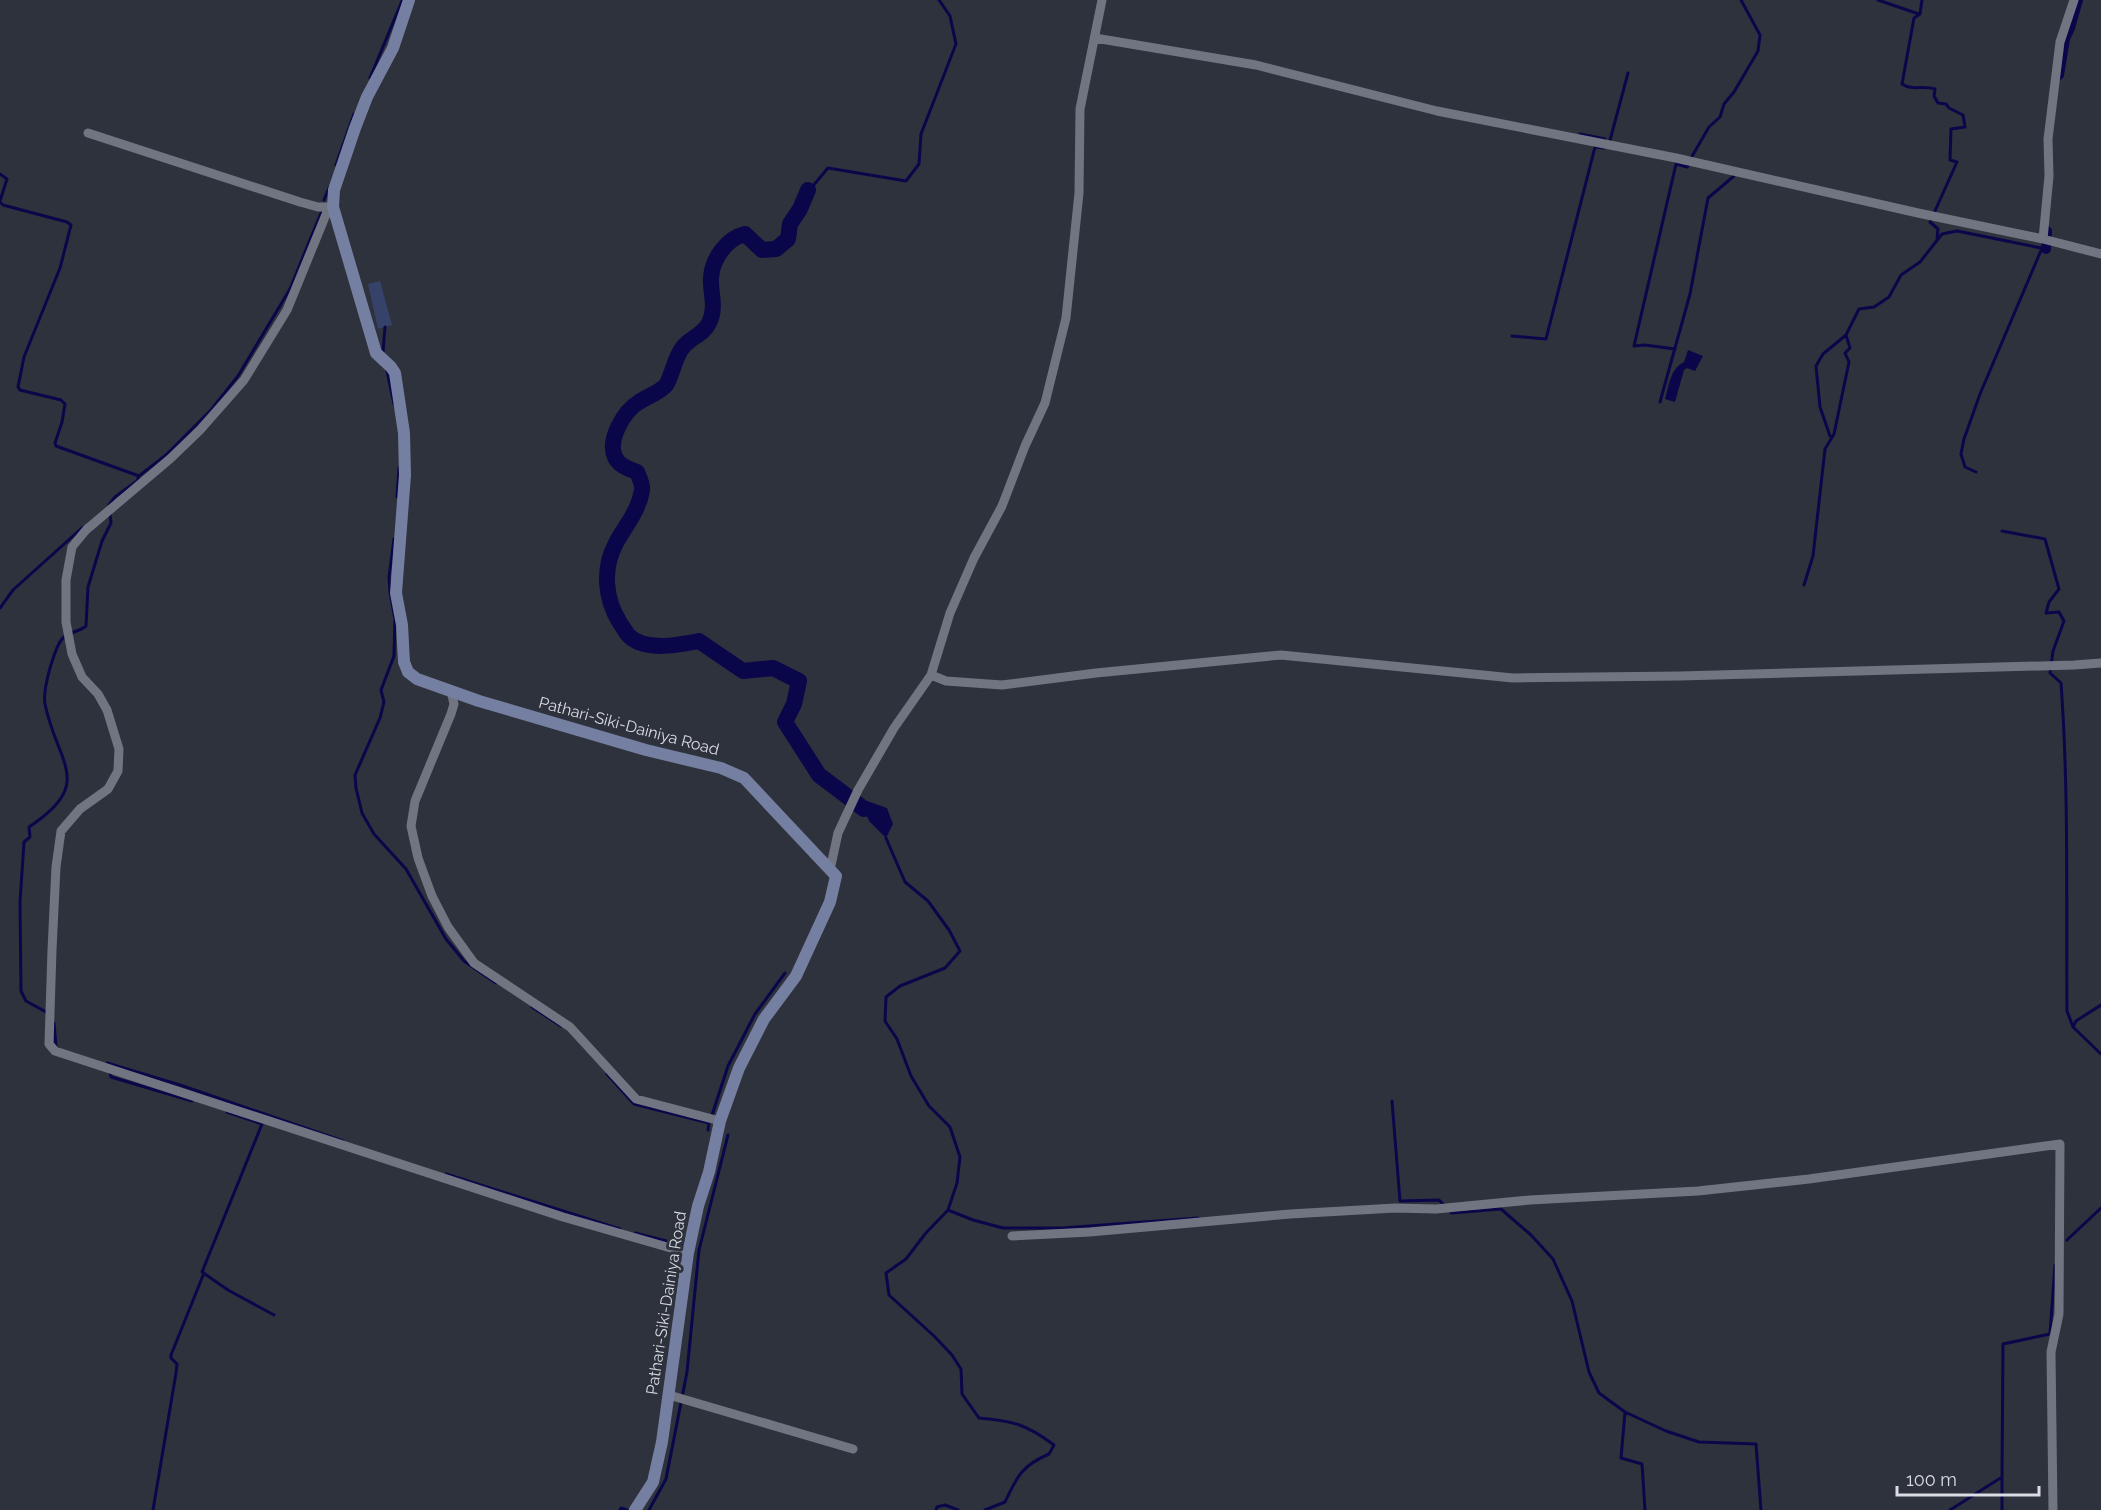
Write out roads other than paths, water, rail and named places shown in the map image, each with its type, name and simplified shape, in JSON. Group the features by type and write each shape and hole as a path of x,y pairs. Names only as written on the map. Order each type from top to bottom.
{"main road":[{"name":"Pathari-Siki-Dainiya Road","path":"409,0 393,48 355,128 334,190 333,207 376,354 395,373 398,390 404,433 405,475 396,593 402,625 404,662 408,672 417,680 451,691 634,746 721,768 744,778 836,876 831,902 796,976 764,1019 739,1068 720,1121 688,1253 662,1442 653,1482 635,1510"}],"street":[{"path":"830,870 838,833 858,790 894,729 931,675 950,613 974,558 1002,506 1045,403 1066,318 1077,222 1080,109 1102,0"},
{"path":"2043,239 2049,176 2048,139 2060,42 2074,0"},
{"path":"1095,38 1256,65 1437,111 1676,158 2043,239 2101,254"},
{"path":"87,134 318,207 333,207"},
{"path":"333,207 327,212 287,310 244,380 200,430 86,531 72,547 66,580 66,622 72,654 82,677 98,694 107,710 119,749 118,771 108,789 80,809 61,831 56,867 50,1044 55,1051 382,1159 563,1217 688,1253"},
{"path":"931,675 946,681 1002,685 1096,673 1281,655 1513,678 2074,666 2101,663"},
{"path":"451,691 454,704 415,801 411,826 418,858 432,896 448,927 474,963 570,1027 636,1099 720,1121"},
{"path":"1012,1236 1090,1232 1290,1214 1395,1208 1436,1209 1530,1200 1698,1191 1809,1179 2060,1144 2060,1291 2059,1314 2052,1352 2053,1510"},
{"path":"669,1395 853,1449"}],"waterway":[{"path":"812,187 828,168 906,181 919,164 921,134 956,44 950,16 939,0"},
{"path":"1691,158 1709,127 1720,117 1724,104 1734,92 1758,51 1760,35 1741,0"},
{"path":"1878,0 1919,14"},
{"path":"1922,0 1920,14 1914,18 1902,84 1935,89 1934,96 1938,103 1946,104 1963,115 1965,127 1951,129 1950,160 1957,162 1930,222 1938,229 1937,238"},
{"path":"2059,75 2065,39 2078,0"},
{"path":"370,78 402,1"},
{"path":"1609,144 1628,73"},
{"path":"336,165 354,114"},
{"path":"1580,134 1605,139"},
{"path":"1512,336 1546,339 1595,147 1604,148"},
{"path":"1675,349 1645,345 1634,346 1676,164 1687,167 1690,163"},
{"path":"0,174 7,179 0,201"},
{"path":"1660,402 1690,294 1708,198 1734,176"},
{"path":"324,200 329,188"},
{"path":"808,190 800,209 790,224 788,239 776,249 762,250 745,234 732,240 722,250 712,271 713,306 709,323 683,347 677,356 666,385 633,406 618,426 613,442 615,457 622,465 637,472 642,490 635,512 612,553 607,584 615,614 628,635 635,640 643,644 662,646 699,641 743,671 773,668 799,681 794,704 785,722 819,775 864,809"},
{"path":"0,202 3,205 71,225 60,268 24,357 18,387 20,390 61,400 65,404 56,446 139,476 137,481 115,497 109,505"},
{"path":"139,476 166,455 211,410 238,376 290,289 321,213"},
{"path":"1830,436 1820,407 1816,366 1823,354 1846,335 1859,309 1874,307 1889,297 1901,275 1920,262 1942,234 1957,231 2046,249"},
{"path":"2046,249 2047,231"},
{"path":"1976,472 1965,467 1961,454 1964,439 1980,394 2042,248"},
{"path":"383,352 385,327"},
{"path":"1834,434 1849,362 1845,353 1850,348 1846,335"},
{"path":"387,371 394,404"},
{"path":"1804,585 1813,556 1825,449 1834,434"},
{"path":"397,497 399,468"},
{"path":"48,1013 26,1001 21,991 20,902 24,842 30,837 29,827 49,812 61,798 67,785 67,772 45,704 46,686 60,642 67,635 86,626 88,587 102,541 111,523 110,514"},
{"path":"0,608 13,590 83,527"},
{"path":"2002,531 2045,539 2059,589 2049,602 2046,613 2059,612 2064,621 2053,651 2050,673 2061,683 2064,724 2067,1011 2073,1027"},
{"path":"394,539 389,577 395,619 394,656 381,690 384,702 380,718 355,775 356,788 362,813 374,834 406,869 446,939 464,961 496,983"},
{"path":"886,838 905,882 928,901 949,930 960,951 945,968 900,986 886,997 885,1021 897,1039 911,1076 929,1106 950,1127 960,1157 957,1183 948,1210 925,1234 906,1259 886,1273 889,1295 952,1355 961,1369 962,1394 979,1418 1019,1425 1035,1432 1054,1445 1049,1454 1032,1463 1021,1473 1005,1502 985,1510"},
{"path":"712,1115 728,1066 755,1014 785,973"},
{"path":"2101,1005 2076,1021 2073,1027 2101,1054"},
{"path":"532,1007 561,1026"},
{"path":"54,1023 56,1046"},
{"path":"107,1063 180,1085 343,1141"},
{"path":"110,1072 111,1077 192,1101"},
{"path":"607,1074 634,1104 709,1123 708,1130"},
{"path":"1392,1101 1400,1201 1439,1200 1443,1204"},
{"path":"227,1112 262,1124 202,1272 228,1290 274,1315"},
{"path":"649,1510 666,1479 687,1372 699,1250 728,1135"},
{"path":"446,1174 620,1229"},
{"path":"2067,1240 2101,1208"},
{"path":"1451,1213 1501,1209 1531,1235 1553,1259 1572,1301 1589,1372 1599,1393 1625,1412 1621,1458 1642,1464 1645,1510"},
{"path":"948,1210 1003,1228 1062,1228 1198,1218"},
{"path":"635,1233 682,1245"},
{"path":"1950,1510 2002,1477 2003,1344 2050,1334 2055,1265"},
{"path":"153,1510 176,1373 177,1364 171,1355 204,1273"},
{"path":"1625,1412 1666,1431 1699,1442 1756,1444 1761,1510"},
{"path":"2002,1477 2002,1510"},
{"path":"936,1510 937,1507 945,1505 958,1510"},
{"path":"620,1510 621,1508 627,1510"}]}
